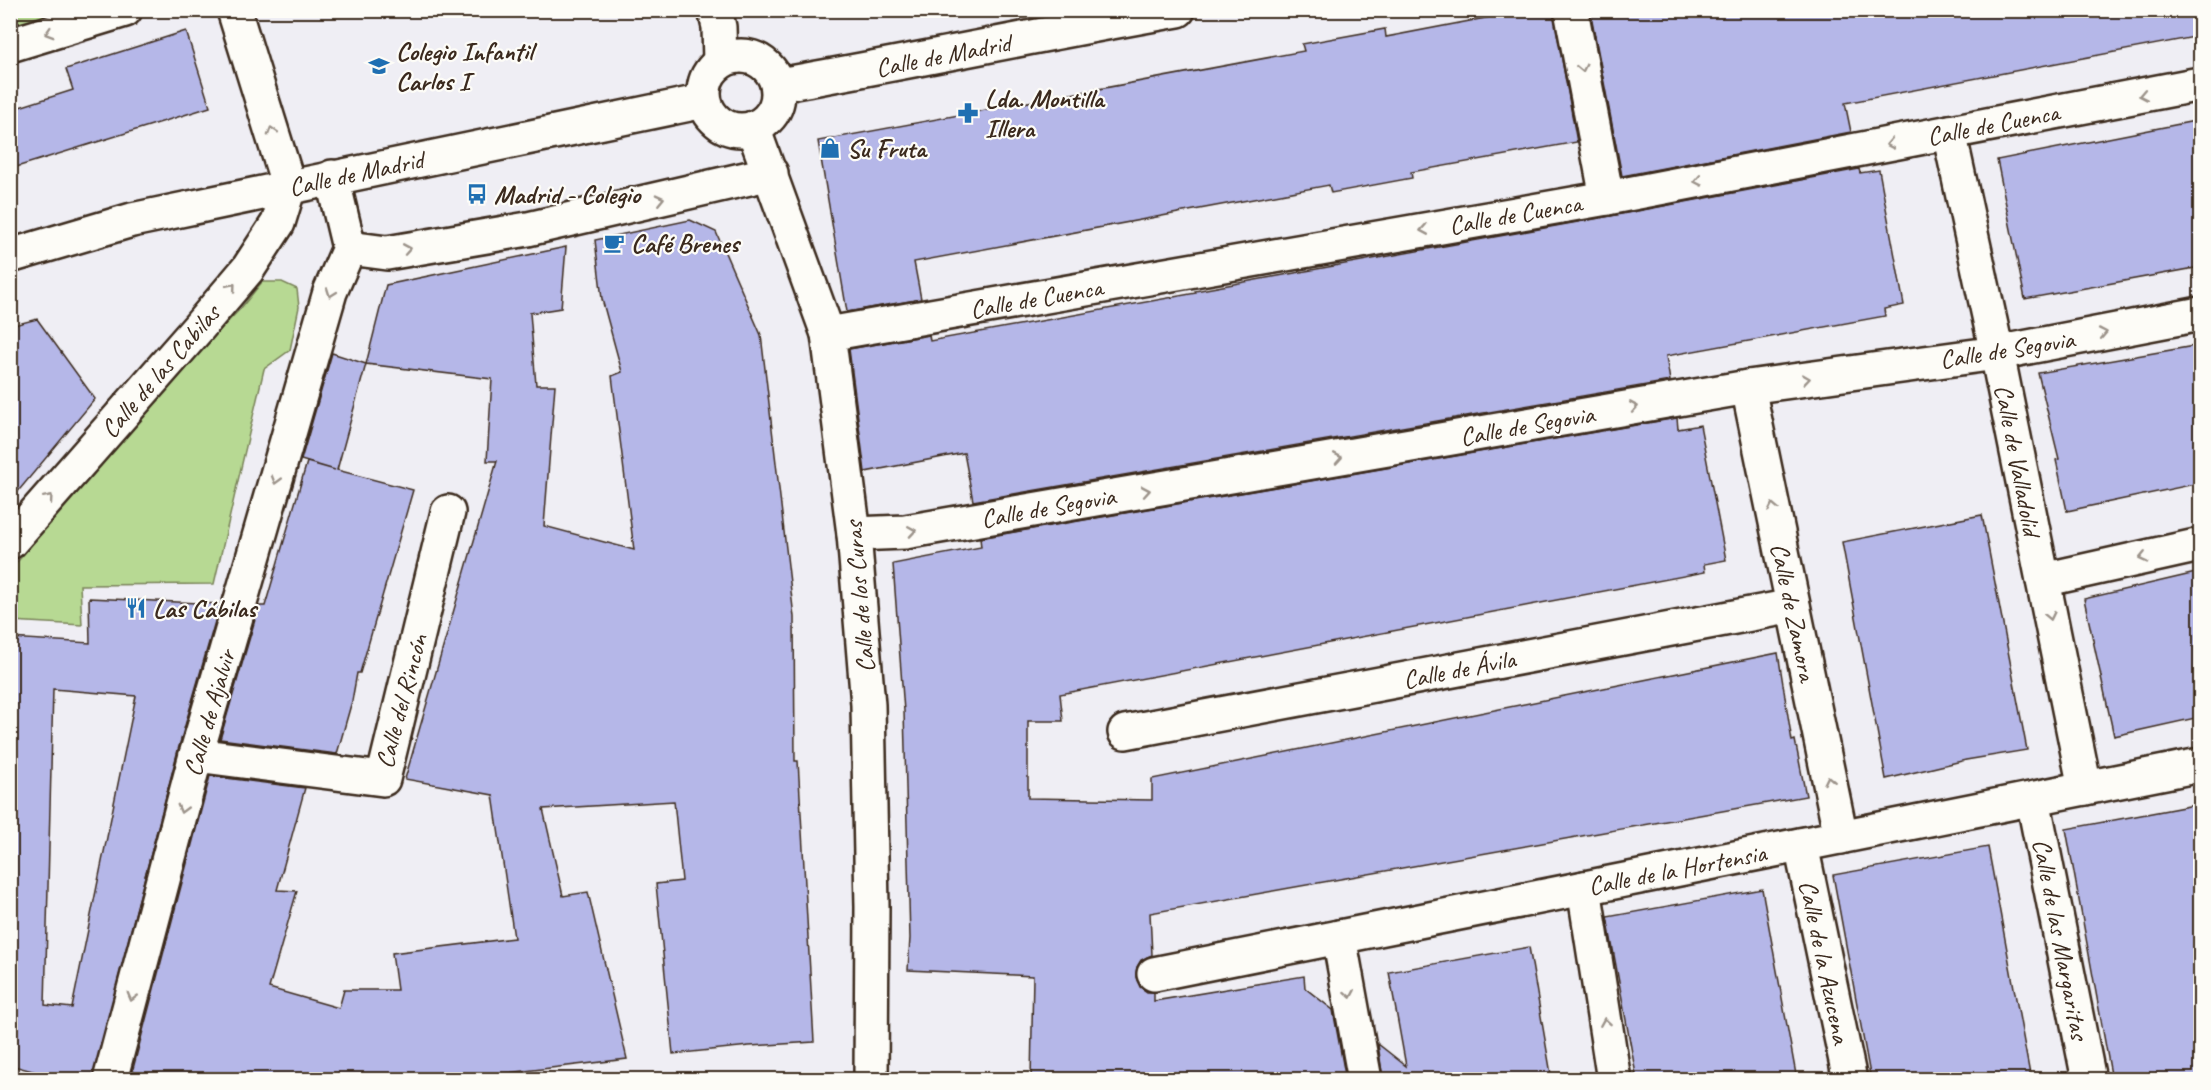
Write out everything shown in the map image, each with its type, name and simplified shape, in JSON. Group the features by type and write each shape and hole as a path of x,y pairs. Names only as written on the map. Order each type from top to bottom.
{"street":[{"path":"10,45 125,10"},
{"path":"234,10 289,187"},
{"path":"715,10 720,61"},
{"name":"Calle de Madrid","path":"778,85 1178,10"},
{"path":"1571,10 1606,198"},
{"path":"738,55 755,58 770,69 778,85 777,103 769,119 753,128 738,131 722,126 710,116 704,101 703,86 709,72 720,61 738,55"},
{"name":"Calle de Cuenca","path":"828,334 1606,198 2200,84"},
{"name":"Calle de Madrid","path":"10,256 132,220 704,101"},
{"name":"Calle de los Curas","path":"753,128 828,334 854,534 868,705 872,907 871,1080"},
{"name":"Calle de Valladolid","path":"1949,132 1997,353 2085,788"},
{"path":"332,177 349,248 387,253 528,229 771,173"},
{"name":"Calle de las Cabilas","path":"10,542 248,269 278,223 289,187"},
{"name":"Calle de Ajalvir","path":"110,1080 196,755 330,292 349,248"},
{"name":"Calle de Segovia","path":"854,534 905,532 1748,387 1997,353 2200,314"},
{"name":"Calle de Zamora","path":"1748,387 1841,837"},
{"name":"Calle del Rincón","path":"196,755 383,779 448,512"},
{"path":"2043,580 2200,545"},
{"name":"Calle de Ávila","path":"1125,732 1793,606"},
{"name":"Calle de la Hortensia","path":"1154,974 2200,765"},
{"name":"Calle de las Margaritas","path":"2033,799 2089,1080"},
{"name":"Calle de la Azucena","path":"1801,844 1850,1080"},
{"path":"1584,888 1614,1080"},
{"path":"1339,937 1365,1080"}],"green space":[{"path":"11,11 67,11 11,26"},
{"path":"262,282 282,282 297,289 299,307 290,350 264,369 214,584 80,585 82,625 11,621 11,567 148,405 241,308"}],"building":[{"path":"1527,10 1553,10 1577,142 1411,172 1412,178 1331,193 1329,185 914,262 921,299 847,312 818,141 1304,51 1302,44 1385,29 1386,37"},
{"path":"1590,10 2200,10 2200,36 1845,103 1851,132 1622,176"},
{"path":"186,31 210,107 10,169 10,110 73,90 66,69"},
{"path":"2200,120 2200,267 2025,299 1997,160"},
{"path":"1859,169 1860,173 1879,170 1904,305 1884,309 1885,316 1666,356 1670,381 973,501 964,453 865,472 849,349 929,335 930,341"},
{"path":"690,220 716,232 761,335 794,617 795,761 798,761 814,1042 673,1054 656,884 682,881 674,801 543,809 563,896 588,892 627,1059 448,1080 130,1080 210,776 305,788 277,890 297,891 269,988 339,1008 344,990 397,990 392,953 514,938 493,795 405,779 497,461 487,461 492,379 366,364 386,285 566,247 561,308 530,313 536,385 555,385 544,526 634,550 612,376 622,372 602,299 595,240"},
{"path":"37,319 95,399 10,501 10,326"},
{"path":"2200,345 2200,483 2067,511 2056,460 2059,459 2038,373"},
{"path":"332,353 366,364 337,470 413,490 360,673 357,673 352,701 337,754 220,739 259,606 265,606 307,462 335,470 301,460"},
{"path":"1677,418 1678,429 1700,425 1726,560 1704,564 1705,572 1060,694 1063,721 1028,721 1028,798 1152,800 1152,779 1778,653 1792,741 1795,740 1806,796 1150,913 1152,955 1141,960 1137,967 1136,977 1140,987 1147,992 1154,992 1154,1001 1304,976 1305,988 1333,1010 1346,1080 1031,1080 1033,976 908,970 910,938 904,711 893,564 981,547 980,538"},
{"path":"1982,515 2027,750 1966,760 1886,779 1842,542"},
{"path":"2200,572 2200,717 2114,736 2084,599"},
{"path":"89,598 220,604 178,750 92,1080 66,1080 10,1065 10,638 90,643","holes":["53,689 136,696 72,1008 45,1005"]},
{"path":"2200,804 2200,1080 2112,1080 2066,829"},
{"path":"1988,847 2031,1080 1871,1080 1833,875"},
{"path":"1762,889 1797,1080 1637,1080 1607,917"},
{"path":"1529,947 1552,1080 1383,1080 1378,1044 1406,1066 1389,972"}],"place":[{"name":"Colegio Infantil Carlos I","path":"379,66"},
{"name":"Lda. Montilla Illera","path":"968,113"},
{"name":"Su Fruta","path":"830,148"},
{"name":"Madrid - Colegio","path":"477,194"},
{"name":"Café Brenes","path":"614,243"},
{"name":"Las Cábilas","path":"136,608"}]}
